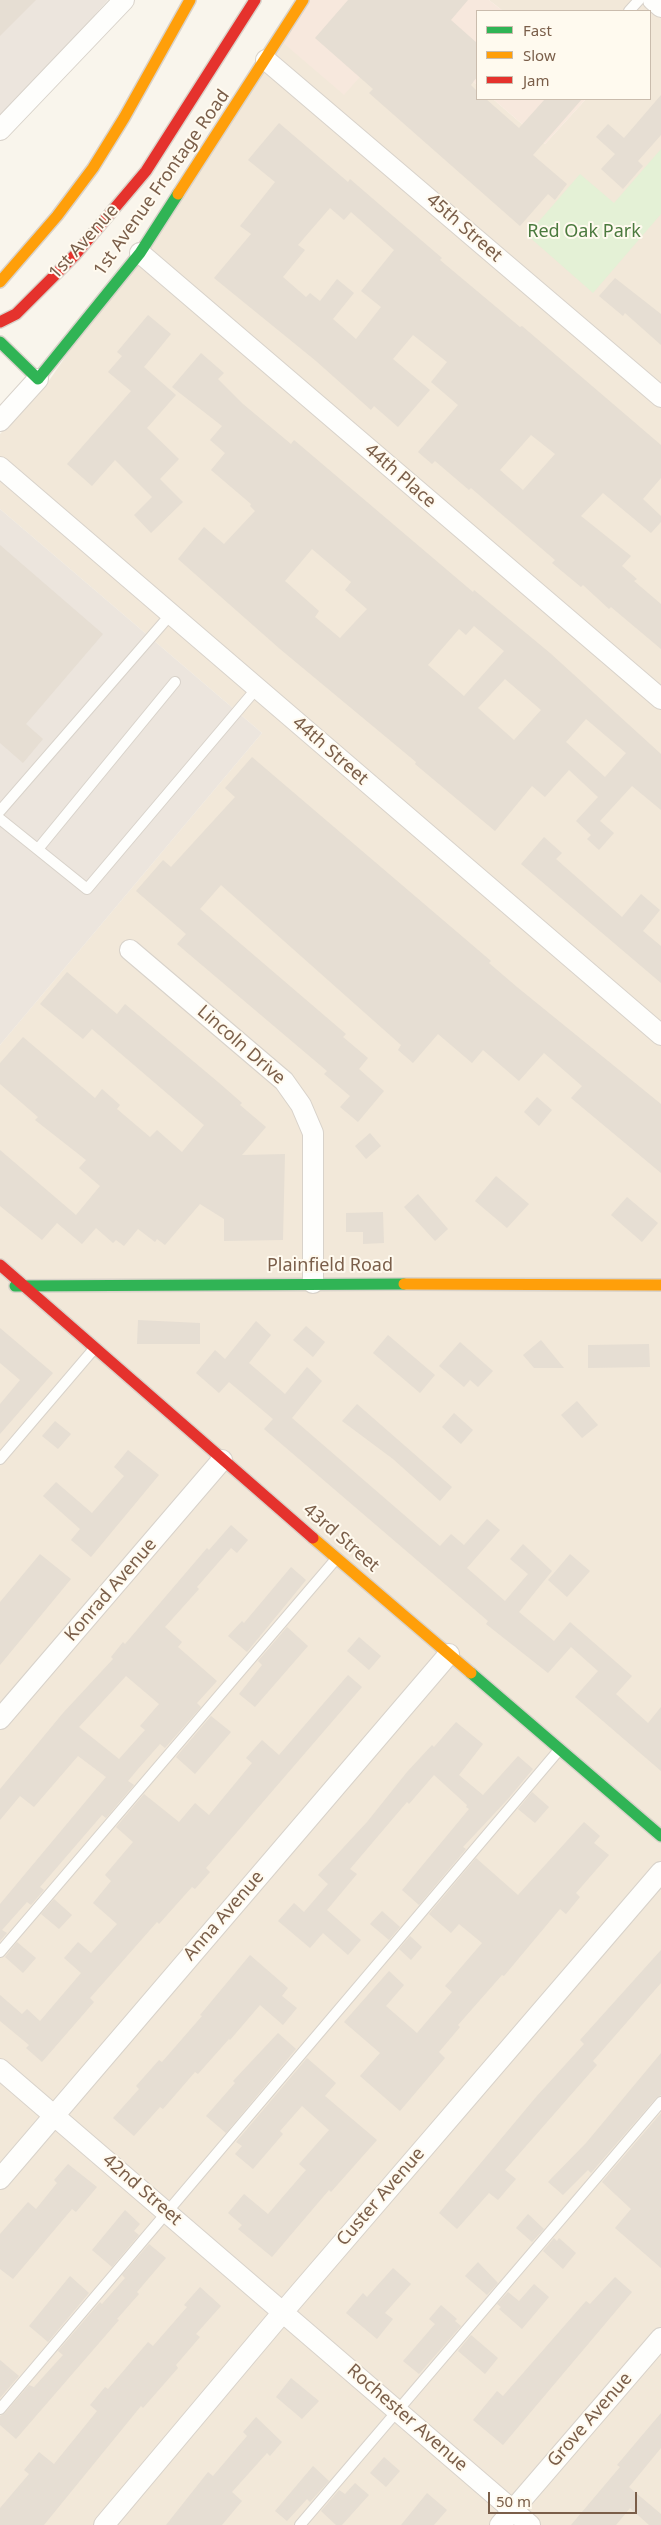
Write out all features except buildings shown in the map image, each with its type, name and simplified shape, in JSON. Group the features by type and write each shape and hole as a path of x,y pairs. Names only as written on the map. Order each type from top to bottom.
{"street":[{"path":"0,130 124,0"},
{"path":"0,282 57,216 93,168 124,118 190,0"},
{"name":"1st Avenue","path":"0,322 16,314 75,255 146,171 255,0"},
{"name":"1st Avenue Frontage Road","path":"38,378 140,253 303,0"},
{"path":"653,0 661,7"},
{"name":"45th Street","path":"266,60 661,397"},
{"name":"44th Place","path":"140,253 661,699"},
{"path":"0,342 38,378 0,421"},
{"name":"44th Street","path":"0,467 661,1036"},
{"name":"Lincoln Drive","path":"130,950 284,1081 302,1105 313,1133 312,1283"},
{"name":"43rd Street","path":"0,1265 222,1460 661,1836"},
{"name":"Plainfield Road","path":"0,1286 312,1283 661,1285"},
{"name":"Konrad Avenue","path":"0,1719 222,1460"},
{"name":"Anna Avenue","path":"0,2179 449,1654"},
{"name":"Custer Avenue","path":"104,2525 283,2312 661,1872"},
{"name":"42nd Street","path":"0,2069 283,2312"},
{"name":"Rochester Avenue","path":"283,2312 398,2411 506,2518 530,2525"},
{"name":"Grove Avenue","path":"506,2518 661,2338"}],"lane":[{"path":"630,10 639,0"},
{"path":"0,811 171,614"},
{"path":"38,849 175,682"},
{"path":"0,819 87,889 257,688"},
{"path":"0,1459 95,1348"},
{"path":"0,1952 337,1558"},
{"path":"0,2408 560,1749"},
{"path":"300,2525 661,2102"}],"shaded area":[{"path":"0,0 108,0 0,121"},
{"path":"309,0 489,0 502,10 476,10 476,84 407,24 344,95 282,42"},
{"path":"489,0 661,0 661,2525 0,2525 0,1045 262,733 0,509 0,434 46,385 282,42 407,24 476,84 476,100 494,100 545,144 585,100 651,100 651,10 502,10"},
{"path":"494,100 585,100 545,144"},
{"path":"0,509 262,733 0,1045"}],"green space":[{"name":"Red Oak Park","path":"661,149 661,214 593,293 527,235 580,174 614,203"}],"traffic: fast":[{"path":"0,342 38,379 140,253 178,194"},
{"path":"15,1286 404,1284"},
{"path":"471,1673 661,1836"}],"traffic: slow":[{"path":"0,282 57,216 93,168 124,118 190,0"},
{"path":"178,194 303,0"},
{"path":"404,1284 661,1285"},
{"path":"313,1538 471,1673"}],"traffic: jam":[{"path":"0,322 16,314 75,255 146,171 255,0"},
{"path":"0,1265 313,1538"}]}
